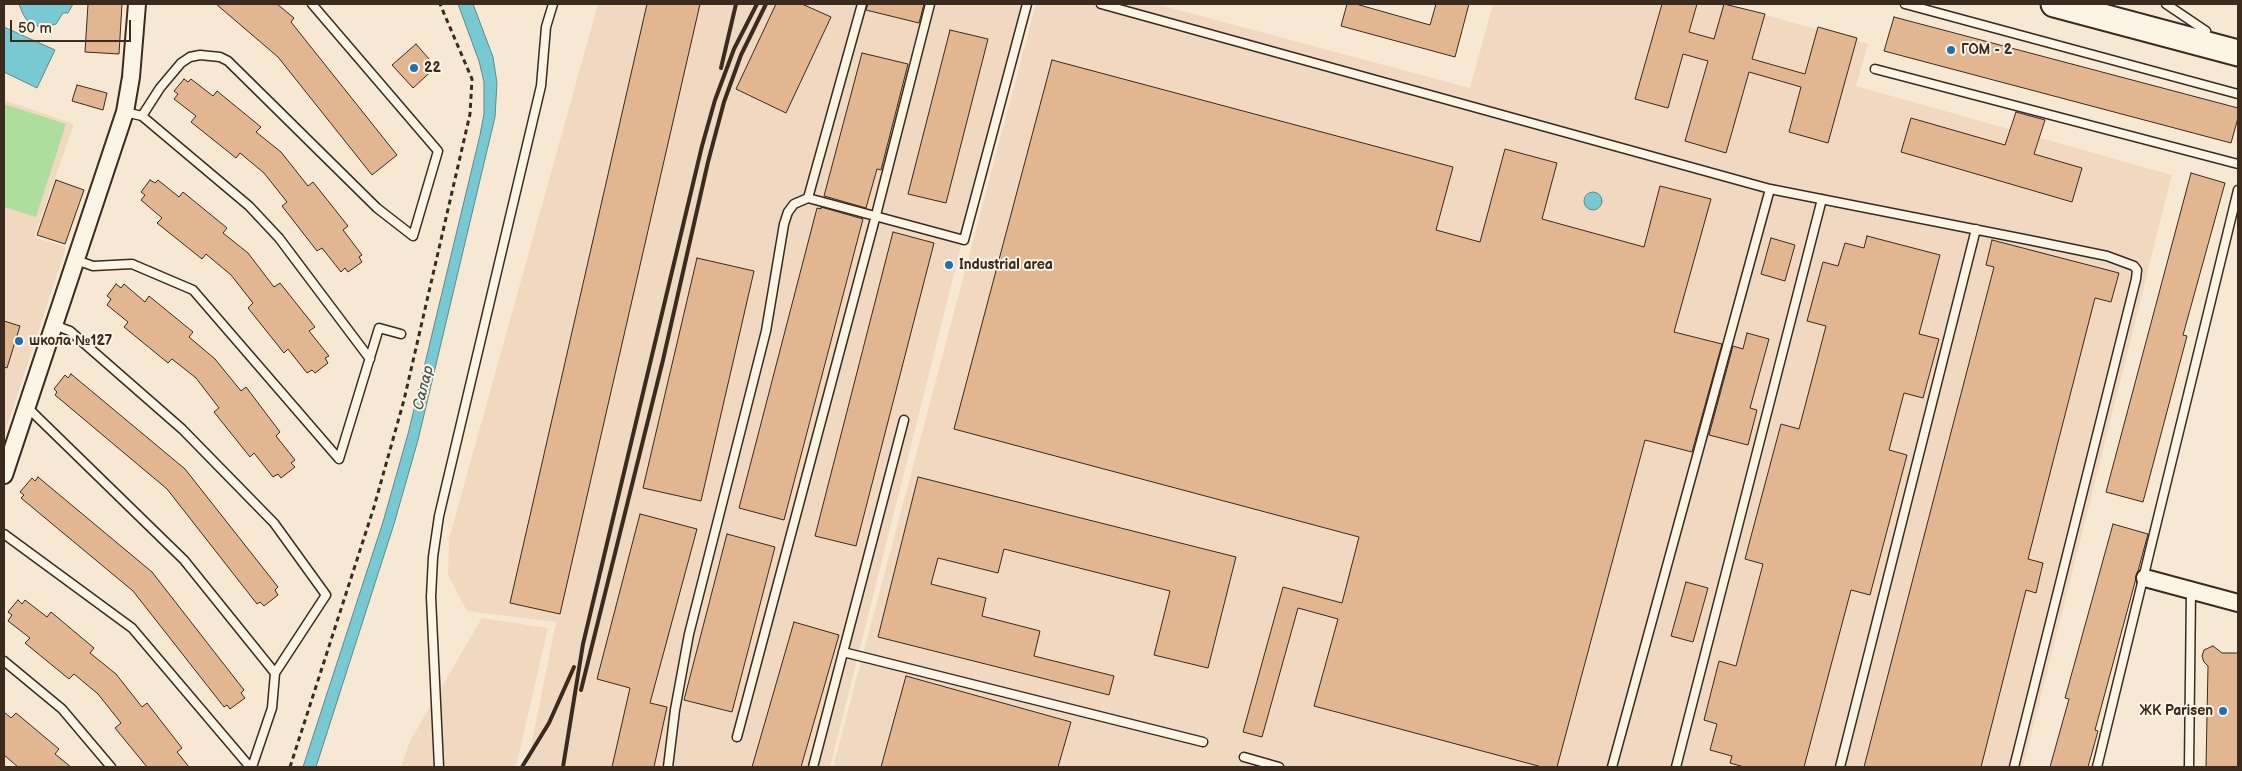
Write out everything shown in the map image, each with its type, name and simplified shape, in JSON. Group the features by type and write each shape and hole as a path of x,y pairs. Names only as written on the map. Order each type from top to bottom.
{"main road":[{"path":"2054,4 2238,53"},
{"path":"2103,4 2238,40"}],"street":[{"path":"4,475 125,112 131,77 137,4"},
{"path":"2145,578 2238,603"}],"lane":[{"path":"142,116 160,88 181,63 190,57 200,55 220,57 228,61 377,208 413,236 438,151 312,4"},
{"path":"439,767 431,597 433,557 439,516 542,86 546,27 553,4"},
{"path":"808,198 862,4"},
{"path":"737,737 876,215 930,4"},
{"path":"668,767 675,710 689,634 766,331 784,224 794,204 808,198 964,240 1027,4"},
{"path":"1102,4 1770,189 1976,228 2107,256 2134,266 2136,278 2014,767"},
{"path":"1905,4 2238,94"},
{"path":"2166,4 2206,31"},
{"path":"1875,69 2238,164"},
{"path":"125,112 142,116 249,206 279,238 370,359"},
{"path":"1612,767 1770,189"},
{"path":"2097,767 2145,578 2238,190"},
{"path":"1676,767 1822,199"},
{"path":"1840,767 1976,228"},
{"path":"76,260 93,266 132,264 193,290 339,459 379,328 401,334"},
{"path":"4,534 132,628 251,767 272,708 275,673 326,595 274,523 182,429 70,331 54,325"},
{"path":"27,407 184,560 275,673"},
{"path":"813,767 904,420"},
{"path":"2189,767 2191,590"},
{"path":"844,652 1203,742"},
{"path":"4,661 62,709 111,767"},
{"path":"1244,757 1279,767"}],"path":[{"path":"290,767 377,498 404,400 467,130 472,79 440,4"}],"shaded area":[{"path":"598,4 1022,4 830,767 527,767 556,622 467,611 448,575 449,539"},
{"path":"1036,4 1156,4 1470,88 1493,4 1727,4 1868,44 1856,86 2172,175 2023,767 833,767"},
{"name":"школа №127","path":"4,100 74,124 34,237 66,247 4,435"},
{"path":"482,618 548,628 516,767 401,767 410,741"}],"green space":[{"path":"4,104 66,124 36,217 4,207"}],"water":[{"path":"19,4 73,4 68,13 63,13 56,24 42,28 28,22"},
{"name":"Салар","path":"458,4 473,4 493,57 497,83 495,117 418,440 394,524 316,767 303,767 383,522 408,434 480,135 484,114 484,82 479,61"},
{"path":"4,27 55,50 37,88 4,72"},
{"path":"1589,192 1597,192 1602,197 1600,208 1589,210 1584,205 1584,197"}],"building":[{"path":"88,4 122,4 119,54 85,52"},
{"path":"216,4 277,4 294,18 291,22 397,155 372,175 278,57"},
{"path":"647,4 700,4 560,614 510,603"},
{"path":"776,4 802,4 831,17 786,113 736,89"},
{"path":"868,4 924,4 919,23 866,10"},
{"path":"1347,4 1356,4 1430,25 1436,4 1469,4 1455,57 1341,26"},
{"path":"1662,4 1697,4 1689,32 1714,39 1724,4 1765,14 1752,59 1805,74 1818,27 1857,38 1828,143 1789,132 1801,87 1749,72 1726,153 1685,141 1708,61 1683,54 1668,108 1635,99"},
{"path":"1894,17 2238,108 2238,118 2231,143 1884,51"},
{"path":"950,30 988,39 946,203 908,194"},
{"path":"416,44 436,67 413,88 392,65"},
{"path":"862,53 908,64 881,170 877,169 866,208 824,196"},
{"path":"1052,60 1453,167 1436,230 1480,242 1505,149 1557,163 1542,219 1644,247 1660,186 1711,199 1674,332 1722,344 1692,452 1645,440 1557,767 1542,767 1314,706 1338,619 1298,608 1262,737 1243,732 1283,587 1342,603 1359,537 954,429"},
{"path":"184,79 188,82 191,79 213,96 217,91 261,127 256,132 281,152 308,186 313,182 348,226 343,230 362,255 359,257 362,262 348,272 345,268 341,272 322,248 317,251 282,206 287,202 264,173 240,153 236,158 191,122 196,116 174,99 178,94 174,91"},
{"path":"77,85 107,93 103,110 72,101"},
{"path":"2016,112 2045,120 2034,154 2082,168 2072,202 1901,152 1911,118 2005,145"},
{"path":"2191,173 2225,183 2183,335 2187,336 2143,502 2106,492"},
{"path":"56,180 84,190 65,244 37,235"},
{"path":"150,180 155,183 158,180 179,197 183,192 227,228 223,233 248,253 274,287 280,283 315,327 309,331 329,356 325,358 328,363 315,373 312,370 307,373 288,349 284,353 248,308 253,303 231,275 206,254 202,259 157,223 162,218 141,200 145,195 141,192"},
{"path":"821,207 863,219 784,520 739,508 817,208 821,209"},
{"path":"893,232 934,243 856,546 815,536"},
{"path":"1867,236 1940,255 1919,334 1939,339 1923,398 1904,393 1889,450 1907,455 1870,595 1851,590 1804,767 1744,767 1730,763 1732,756 1710,750 1717,724 1704,720 1719,661 1736,666 1763,564 1745,559 1781,424 1799,429 1826,326 1807,321 1823,262 1838,266 1845,243 1864,248"},
{"path":"1771,238 1795,245 1785,281 1761,274"},
{"path":"1992,240 2119,273 2111,302 2095,298 2028,559 2043,563 2036,593 2026,590 1981,767 1864,767 1994,267 1986,265"},
{"path":"697,258 754,271 701,501 643,488"},
{"path":"116,284 121,288 124,284 145,302 149,296 193,332 189,337 215,359 241,391 246,387 280,432 276,436 295,460 291,463 295,467 281,478 278,474 273,477 254,453 250,457 214,412 219,408 196,378 172,359 168,363 124,327 128,322 107,305 111,299 107,296"},
{"path":"4,321 20,326 7,368 4,367"},
{"path":"1747,333 1769,339 1750,408 1757,410 1748,445 1709,435 1733,346 1743,349"},
{"path":"71,374 185,469 278,587 275,590 278,595 264,606 260,602 257,604 167,489 55,395 57,392 54,389 65,375 68,378"},
{"path":"38,477 152,572 244,690 241,693 245,698 230,709 227,705 224,707 133,591 21,498 24,495 20,492 32,478 35,481"},
{"path":"918,477 1236,557 1208,668 1154,655 1170,591 1004,549 998,573 938,558 931,584 986,598 982,616 1040,631 1034,656 1114,676 1109,695 878,637"},
{"path":"640,514 697,529 650,703 667,707 654,767 612,767 630,688 597,679"},
{"path":"2113,524 2148,534 2095,730 2098,731 2088,767 2050,767 2069,699 2065,698"},
{"path":"727,534 775,547 732,712 684,700"},
{"path":"1686,582 1708,588 1693,642 1671,636"},
{"path":"18,600 22,604 25,600 47,617 51,612 94,648 90,653 116,674 142,707 147,703 182,748 177,752 189,767 147,767 115,728 121,723 98,694 74,674 69,679 25,643 30,638 8,621 12,615 8,612"},
{"path":"794,622 839,635 801,767 752,767"},
{"name":"ЖК Parisen","path":"2213,646 2222,653 2238,653 2238,767 2206,767 2208,666 2202,656 2204,650"},
{"path":"906,676 1071,722 1058,767 881,767"},
{"path":"4,712 11,718 16,713 59,749 55,754 71,767 18,767 4,755"}],"railway":[{"path":"721,68 736,4"},
{"path":"563,767 583,644 702,146 715,100 734,49 757,4"},
{"path":"581,690 663,360 708,162 724,102 741,55 766,4"},
{"path":"522,767 549,723 574,667"}],"place":[{"name":"ГОМ - 2","path":"1951,50"},
{"name":"22","path":"414,68"},
{"name":"Industrial area","path":"949,265"},
{"name":"школа №127","path":"19,341"},
{"name":"ЖК Parisen","path":"2223,711"}]}
